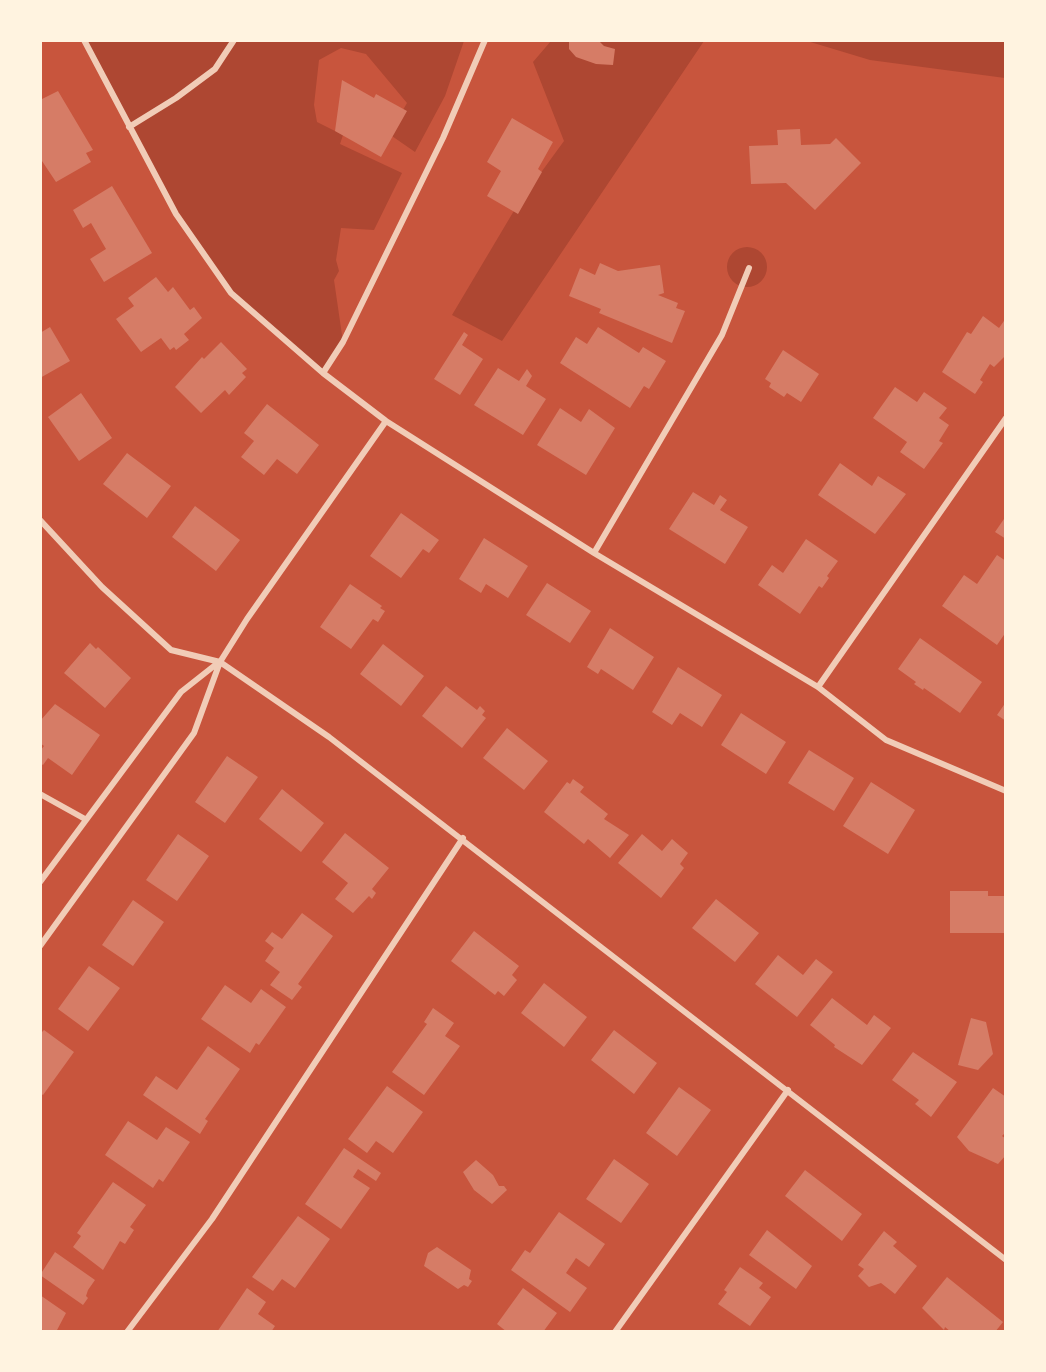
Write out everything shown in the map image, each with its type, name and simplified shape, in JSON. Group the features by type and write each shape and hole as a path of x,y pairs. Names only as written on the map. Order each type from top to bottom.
{"street":[{"path":"84,40 176,214 231,293 323,373 386,421 594,553 818,687 886,740 1005,791"},
{"path":"129,127 176,98 215,69 234,40"},
{"path":"323,373 343,342 369,289 442,138 485,40"},
{"path":"594,553 722,335 748,268"},
{"path":"818,687 1005,418"},
{"path":"40,946 194,733 219,662 246,619 386,421"},
{"path":"40,520 102,588 171,650 219,662 329,737 463,838 1005,1260"},
{"path":"40,882 181,693 219,662"},
{"path":"40,794 86,819"},
{"path":"128,1332 212,1219 463,838"},
{"path":"615,1332 788,1090"}],"shaded area":[{"path":"84,41 464,41 445,96 415,152 389,134 407,103 366,54 341,48 319,60 314,105 317,122 343,135 340,144 402,173 374,230 341,228 336,260 339,271 334,280 343,342 323,373 231,293 176,214"},
{"path":"551,41 704,41 502,341 452,315 518,204 564,141 533,62"},
{"path":"807,41 1005,41 1005,78 870,60"},
{"path":"747,247 761,253 767,267 761,281 747,287 733,281 727,267 733,253"}],"building":[{"path":"569,40 598,40 604,46 615,49 613,65 596,64 576,57 569,49"},
{"path":"342,80 374,98 376,94 407,111 381,157 335,131"},
{"path":"58,91 93,150 86,153 91,162 56,182 40,158 40,100"},
{"path":"512,118 553,142 538,169 542,172 518,214 487,196 501,171 487,162"},
{"path":"800,129 801,145 830,144 836,138 861,163 815,210 786,183 751,184 749,146 778,145 777,130"},
{"path":"112,186 152,253 104,282 90,259 106,249 91,223 83,228 73,210"},
{"path":"600,263 618,271 660,265 664,293 658,295 678,303 676,308 685,311 672,343 599,313 601,309 569,296 580,268 595,275"},
{"path":"156,277 168,292 173,287 190,310 194,307 202,318 184,334 189,340 176,350 174,347 170,350 161,338 141,352 116,319 134,306 128,298"},
{"path":"983,316 999,328 1006,318 1006,355 994,367 990,364 975,394 942,372 967,332 971,334"},
{"path":"50,327 70,361 40,378 40,333"},
{"path":"598,327 639,353 643,347 666,361 649,389 644,386 630,408 560,363 576,337 587,344"},
{"path":"464,332 468,335 462,345 483,359 460,395 434,379"},
{"path":"221,342 247,369 242,373 246,377 229,395 225,390 201,413 175,387 202,357 204,359"},
{"path":"783,350 819,374 801,402 787,393 784,397 769,387 771,383 765,379"},
{"path":"498,368 519,381 527,369 532,376 526,386 546,399 523,435 474,405"},
{"path":"895,387 917,402 924,392 947,408 939,418 949,425 939,441 943,443 924,469 900,452 907,442 873,418"},
{"path":"81,393 112,438 79,461 48,417"},
{"path":"267,404 319,445 297,474 277,459 264,475 241,457 254,441 244,433"},
{"path":"560,408 581,422 589,409 615,428 586,475 537,445"},
{"path":"127,453 171,486 147,518 103,484"},
{"path":"840,463 872,486 878,476 906,494 875,534 818,495"},
{"path":"693,492 714,505 720,495 727,500 720,510 748,527 725,564 669,529"},
{"path":"195,506 240,540 216,571 172,537"},
{"path":"401,513 439,540 429,553 423,549 401,578 370,556"},
{"path":"1006,516 1006,539 995,532"},
{"path":"484,538 528,566 508,598 486,584 481,593 459,579"},
{"path":"806,539 838,561 827,576 829,578 822,588 819,586 800,614 758,585 772,565 783,573"},
{"path":"997,555 1006,561 1006,632 997,645 942,606 964,575 977,584"},
{"path":"547,583 591,611 570,643 526,615"},
{"path":"350,584 382,606 380,608 385,611 378,622 373,619 351,649 320,627"},
{"path":"610,628 654,657 633,690 601,669 598,674 587,667"},
{"path":"920,638 982,682 960,713 924,688 923,690 914,684 916,682 898,669"},
{"path":"90,643 96,649 98,647 131,678 105,708 64,673"},
{"path":"383,644 424,676 401,706 360,674"},
{"path":"678,667 722,695 702,727 680,713 672,725 652,712"},
{"path":"446,686 477,710 480,706 485,711 482,715 486,718 462,748 422,716"},
{"path":"1006,702 1006,721 997,715"},
{"path":"55,704 100,735 72,775 48,758 43,765 40,763 40,751 44,746 40,743 40,721"},
{"path":"741,713 786,742 766,774 721,745"},
{"path":"507,728 548,761 524,790 483,758"},
{"path":"809,750 854,778 834,811 788,783"},
{"path":"227,756 258,777 225,823 195,802"},
{"path":"573,779 584,787 580,792 608,814 604,819 629,835 610,858 588,839 584,844 544,812 567,782 570,784"},
{"path":"871,782 915,810 888,854 843,826"},
{"path":"282,789 324,823 301,852 259,819"},
{"path":"345,833 389,868 372,889 376,893 372,899 369,896 353,913 335,899 348,883 322,862"},
{"path":"178,834 209,856 177,901 146,880"},
{"path":"642,834 662,851 672,839 688,853 680,864 684,868 661,898 618,863"},
{"path":"950,891 988,891 988,896 1006,896 1006,933 950,933"},
{"path":"716,899 759,933 735,962 692,928"},
{"path":"133,900 164,922 133,966 102,945"},
{"path":"302,913 333,936 298,984 302,987 292,1000 270,985 280,972 265,961 274,948 265,941 272,932 282,939"},
{"path":"474,931 519,966 512,975 517,980 504,996 498,991 495,995 451,961"},
{"path":"778,955 803,975 816,959 833,972 797,1017 755,984"},
{"path":"89,966 120,988 88,1031 58,1009"},
{"path":"544,983 587,1017 564,1047 521,1013"},
{"path":"225,985 251,1003 261,989 286,1007 259,1045 256,1043 250,1053 201,1019"},
{"path":"832,998 867,1025 874,1015 891,1028 862,1065 834,1047 835,1045 810,1025"},
{"path":"433,1008 454,1023 445,1036 460,1046 424,1095 392,1072 427,1024 424,1022"},
{"path":"971,1018 986,1022 993,1054 978,1070 958,1065"},
{"path":"44,1030 74,1052 43,1095 40,1093 40,1034"},
{"path":"614,1030 657,1063 634,1094 591,1060"},
{"path":"208,1046 240,1069 205,1119 208,1121 200,1134 143,1095 156,1076 177,1090"},
{"path":"913,1052 957,1082 931,1117 915,1104 919,1100 892,1080"},
{"path":"387,1086 423,1112 393,1153 376,1141 367,1153 348,1139"},
{"path":"679,1087 711,1110 677,1156 646,1133"},
{"path":"993,1088 1006,1097 1006,1132 1002,1136 1006,1139 1006,1155 998,1164 969,1151 957,1137"},
{"path":"128,1121 157,1140 166,1127 190,1142 163,1182 159,1179 153,1188 105,1155"},
{"path":"344,1148 381,1173 376,1181 358,1169 353,1177 370,1188 341,1229 305,1204"},
{"path":"614,1159 649,1184 621,1223 586,1199"},
{"path":"476,1160 493,1175 499,1186 504,1186 507,1190 492,1204 474,1190 463,1172"},
{"path":"805,1170 862,1214 842,1241 785,1196"},
{"path":"113,1182 146,1205 130,1227 134,1230 125,1244 120,1241 103,1270 73,1247 81,1236 77,1233"},
{"path":"559,1212 605,1244 589,1267 576,1258 566,1273 587,1288 570,1312 511,1270 525,1250 530,1253"},
{"path":"298,1216 330,1239 295,1288 282,1279 273,1291 252,1277"},
{"path":"767,1230 812,1266 796,1289 749,1255"},
{"path":"884,1231 897,1242 893,1246 917,1266 895,1294 881,1283 869,1287 858,1276 864,1269 858,1265"},
{"path":"437,1247 471,1270 469,1279 472,1281 468,1287 464,1285 458,1289 424,1266 428,1253"},
{"path":"55,1252 95,1280 88,1290 86,1296 88,1298 83,1305 40,1275"},
{"path":"740,1267 763,1283 759,1288 771,1297 750,1326 718,1304 727,1292 724,1290"},
{"path":"947,1277 1003,1322 995,1332 951,1332 945,1327 944,1330 922,1308"},
{"path":"247,1288 266,1302 258,1314 275,1326 271,1332 217,1332"},
{"path":"523,1288 557,1313 543,1332 507,1332 497,1324"},
{"path":"40,1295 66,1313 56,1332 45,1332 40,1328"}]}
